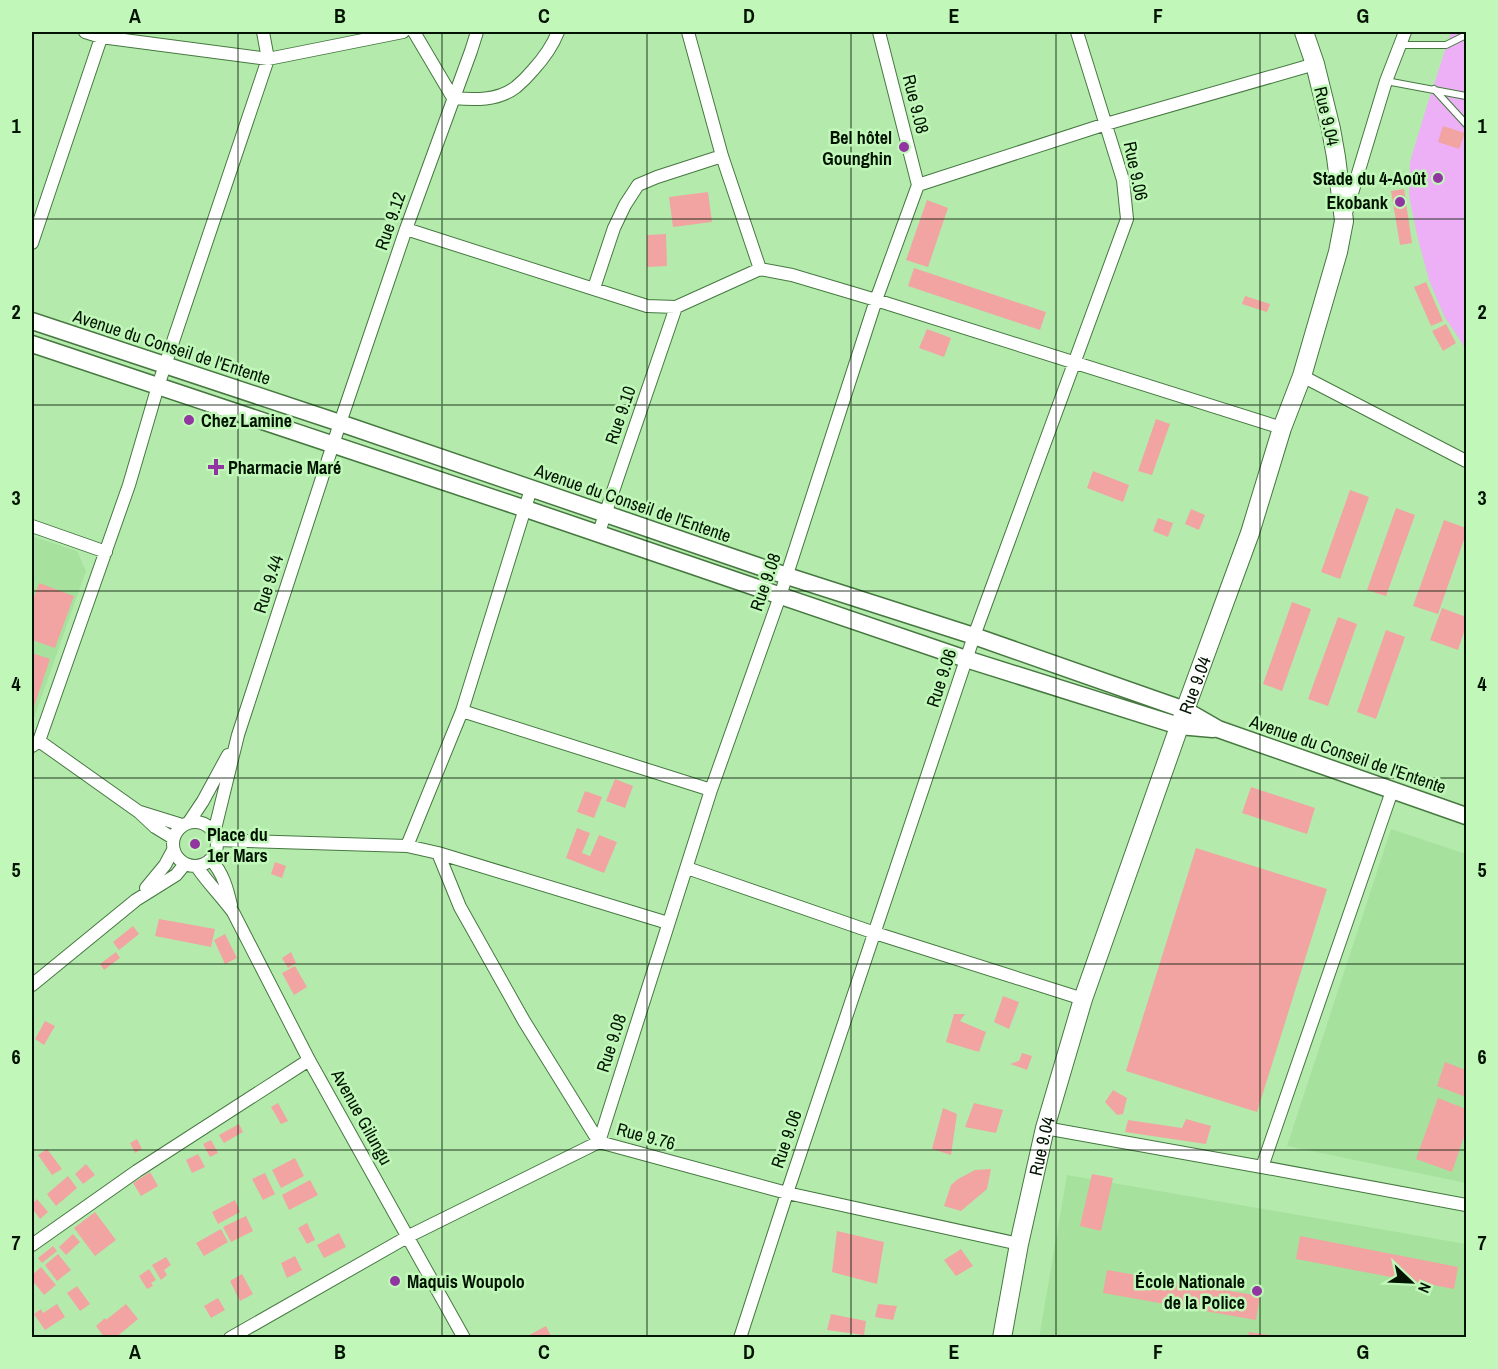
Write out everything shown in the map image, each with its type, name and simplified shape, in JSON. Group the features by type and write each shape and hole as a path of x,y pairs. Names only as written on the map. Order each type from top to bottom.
{"main road":[{"name":"Rue 9.04","path":"1002,1338 1019,1245 1045,1128 1083,999 1182,718 1250,534 1282,428 1302,376 1338,252 1344,221 1333,138 1315,64 1304,32"}],"street":[{"path":"85,32 268,59 403,32"},
{"path":"233,912 206,880 191,866 178,859 173,844 139,812 35,744 129,485 158,386 268,59 263,32"},
{"path":"414,32 453,98 472,99 505,94 517,87 547,55 558,32"},
{"name":"Rue 9.12","path":"333,444 406,229 477,32"},
{"path":"688,32 722,156 760,269"},
{"name":"Rue 9.08","path":"598,1142 711,790 787,576 876,300 918,184 879,32"},
{"name":"Rue 9.06","path":"740,1338 966,659 1127,219 1123,180 1077,32"},
{"path":"1344,221 1386,81 1405,32"},
{"path":"32,243 102,34"},
{"path":"918,184 1106,123 1315,64"},
{"path":"594,288 614,228 625,205 638,186 657,177 722,156"},
{"path":"406,229 647,306 676,307 760,269 792,275 1282,428"},
{"name":"Rue 9.10","path":"598,535 676,307"},
{"name":"Avenue du Conseil de l'Entente","path":"32,321 340,423 787,576 974,636 1182,718"},
{"name":"Avenue du Conseil de l'Entente","path":"32,344 966,659 1218,729 1467,816"},
{"path":"1302,376 1467,461"},
{"name":"Rue 9.44","path":"238,735 333,444"},
{"path":"407,846 462,711 531,489"},
{"path":"32,526 106,552"},
{"path":"462,711 711,790"},
{"path":"136,900 165,866 175,834 186,824 203,801 238,735"},
{"path":"32,985 136,900 191,866 205,864 211,860 217,850 216,837 238,735"},
{"path":"1262,1167 1392,790"},
{"path":"139,812 186,824 199,822 208,825 216,837"},
{"path":"216,837 407,846 438,853 668,923"},
{"path":"438,853 460,908 524,1021 598,1142"},
{"path":"211,860 219,868 226,884 233,912"},
{"path":"687,868 875,933 1083,999"},
{"name":"Avenue Gilungu","path":"233,912 309,1060 464,1338"},
{"path":"32,1245 137,1171 309,1060"},
{"path":"1045,1128 1467,1205"},
{"name":"Rue 9.76","path":"230,1338 409,1236 598,1142 787,1193 1019,1245"}],"lane":[{"path":"1400,45 1446,45 1467,35"},
{"path":"1386,81 1467,96"},
{"path":"1433,89 1467,123"}],"shaded area":[{"name":"Stade du 4-Août","path":"1451,32 1466,32 1466,349 1444,316 1429,280 1409,195 1410,162"},
{"path":"32,536 77,551 86,571 32,724"},
{"path":"1391,829 1466,854 1466,1183 1287,1146"},
{"name":"École Nationale de la Police","path":"1067,1175 1466,1244 1466,1337 1039,1338"}],"building":[{"path":"1443,126 1465,133 1459,149 1438,142"},
{"path":"1404,189 1412,243 1400,245 1391,191"},
{"path":"708,192 712,222 673,227 669,197"},
{"path":"927,200 948,208 928,267 906,260"},
{"path":"666,234 667,266 647,267 647,235"},
{"path":"914,268 1046,312 1040,330 908,286"},
{"path":"1426,282 1443,321 1431,326 1414,287"},
{"path":"1245,296 1270,304 1267,312 1242,304"},
{"path":"1446,324 1456,343 1443,351 1432,331"},
{"path":"927,329 951,338 944,357 919,348"},
{"path":"1156,419 1170,424 1152,475 1138,471"},
{"path":"1093,471 1129,485 1123,502 1087,488"},
{"path":"1350,490 1369,497 1340,579 1321,572"},
{"path":"1396,508 1415,515 1386,596 1367,590"},
{"path":"1191,509 1205,515 1199,530 1185,524"},
{"path":"1158,518 1173,523 1168,537 1153,531"},
{"path":"1444,520 1466,528 1466,534 1438,614 1413,606"},
{"path":"39,583 74,596 55,648 32,640 32,603"},
{"path":"1292,602 1311,609 1282,691 1263,684"},
{"path":"1442,608 1466,617 1466,626 1458,650 1430,640"},
{"path":"1338,617 1357,624 1328,706 1308,699"},
{"path":"1386,630 1405,637 1376,719 1357,712"},
{"path":"32,653 50,659 32,713"},
{"path":"615,779 633,786 625,808 606,801"},
{"path":"1251,787 1315,808 1307,834 1242,813"},
{"path":"585,791 602,797 594,818 577,812"},
{"path":"577,828 590,833 582,853 590,856 599,835 617,842 604,873 566,858"},
{"path":"1196,848 1327,889 1257,1112 1126,1071"},
{"path":"275,862 286,866 282,878 271,874"},
{"path":"159,919 215,929 211,947 155,936"},
{"path":"133,926 139,934 119,950 113,942"},
{"path":"225,934 237,958 225,964 214,940"},
{"path":"116,952 120,958 104,970 100,964"},
{"path":"291,952 296,963 288,968 282,958"},
{"path":"295,966 307,987 294,995 282,973"},
{"path":"1003,996 1019,1002 1009,1029 994,1022"},
{"path":"954,1014 965,1014 960,1021 986,1032 979,1052 946,1042"},
{"path":"45,1021 55,1026 44,1045 35,1039"},
{"path":"1022,1053 1032,1056 1027,1070 1010,1064 1019,1061"},
{"path":"1445,1062 1466,1070 1466,1097 1437,1086"},
{"path":"1113,1090 1127,1098 1123,1114 1117,1115 1105,1102"},
{"path":"1438,1098 1466,1109 1466,1131 1452,1172 1416,1159"},
{"path":"278,1103 288,1121 281,1124 271,1107"},
{"path":"974,1103 1003,1110 996,1133 965,1127"},
{"path":"943,1108 957,1114 951,1155 932,1149"},
{"path":"1186,1119 1211,1126 1206,1144 1125,1132 1128,1120 1182,1128"},
{"path":"239,1124 243,1132 224,1143 219,1135"},
{"path":"137,1139 142,1149 135,1153 130,1143"},
{"path":"211,1140 218,1153 210,1157 203,1144"},
{"path":"47,1149 62,1169 52,1175 38,1155"},
{"path":"198,1154 205,1167 192,1173 186,1160"},
{"path":"295,1158 304,1176 281,1188 272,1170"},
{"path":"86,1164 95,1175 83,1184 75,1174"},
{"path":"991,1169 987,1189 961,1211 944,1206 951,1185 958,1179 975,1170"},
{"path":"150,1172 158,1186 141,1196 133,1183"},
{"path":"265,1173 275,1194 263,1200 252,1179"},
{"path":"1092,1174 1113,1178 1101,1231 1080,1226"},
{"path":"68,1176 77,1188 56,1206 47,1194"},
{"path":"310,1180 318,1195 289,1210 282,1195"},
{"path":"37,1199 48,1212 40,1219 32,1208 32,1204"},
{"path":"235,1200 240,1212 218,1224 212,1212"},
{"path":"95,1212 116,1240 95,1256 74,1228"},
{"path":"246,1216 253,1231 231,1242 223,1227"},
{"path":"307,1223 315,1240 307,1244 298,1228"},
{"path":"221,1229 228,1242 204,1256 196,1243"},
{"path":"837,1231 884,1242 877,1284 832,1272"},
{"path":"339,1233 346,1247 324,1258 317,1245"},
{"path":"73,1234 80,1242 66,1255 59,1247"},
{"path":"1300,1236 1458,1267 1454,1289 1296,1259"},
{"path":"53,1246 57,1251 42,1263 38,1258"},
{"path":"961,1249 973,1266 956,1276 944,1260"},
{"path":"58,1254 71,1270 57,1281 45,1265"},
{"path":"295,1256 302,1270 287,1278 281,1263"},
{"path":"166,1257 171,1265 164,1270 167,1275 161,1280 152,1265"},
{"path":"41,1267 56,1285 44,1295 32,1280 32,1275"},
{"path":"149,1269 156,1280 151,1283 153,1286 147,1289 139,1276"},
{"path":"1107,1270 1260,1296 1256,1320 1103,1293"},
{"path":"242,1274 253,1294 240,1301 230,1281"},
{"path":"77,1286 90,1304 80,1311 67,1293"},
{"path":"218,1298 225,1310 211,1318 204,1306"},
{"path":"57,1304 65,1317 45,1330 34,1314 41,1309 43,1313"},
{"path":"126,1304 138,1319 115,1338 105,1338 96,1326"},
{"path":"878,1304 897,1306 893,1320 875,1317"},
{"path":"831,1314 866,1321 864,1335 827,1330"},
{"path":"546,1326 552,1338 524,1338"},
{"path":"1249,1332 1278,1336 1277,1338 1248,1338"}],"place":[{"name":"Bel hôtel Gounghin","path":"904,147"},
{"name":"Stade du 4-Août","path":"1438,178"},
{"name":"Ekobank","path":"1400,202"},
{"name":"Chez Lamine","path":"189,420"},
{"name":"Pharmacie Maré","path":"216,467"},
{"name":"Place du 1er Mars","path":"195,844"},
{"name":"Maquis Woupolo","path":"395,1281"},
{"name":"École Nationale de la Police","path":"1257,1291"}]}
